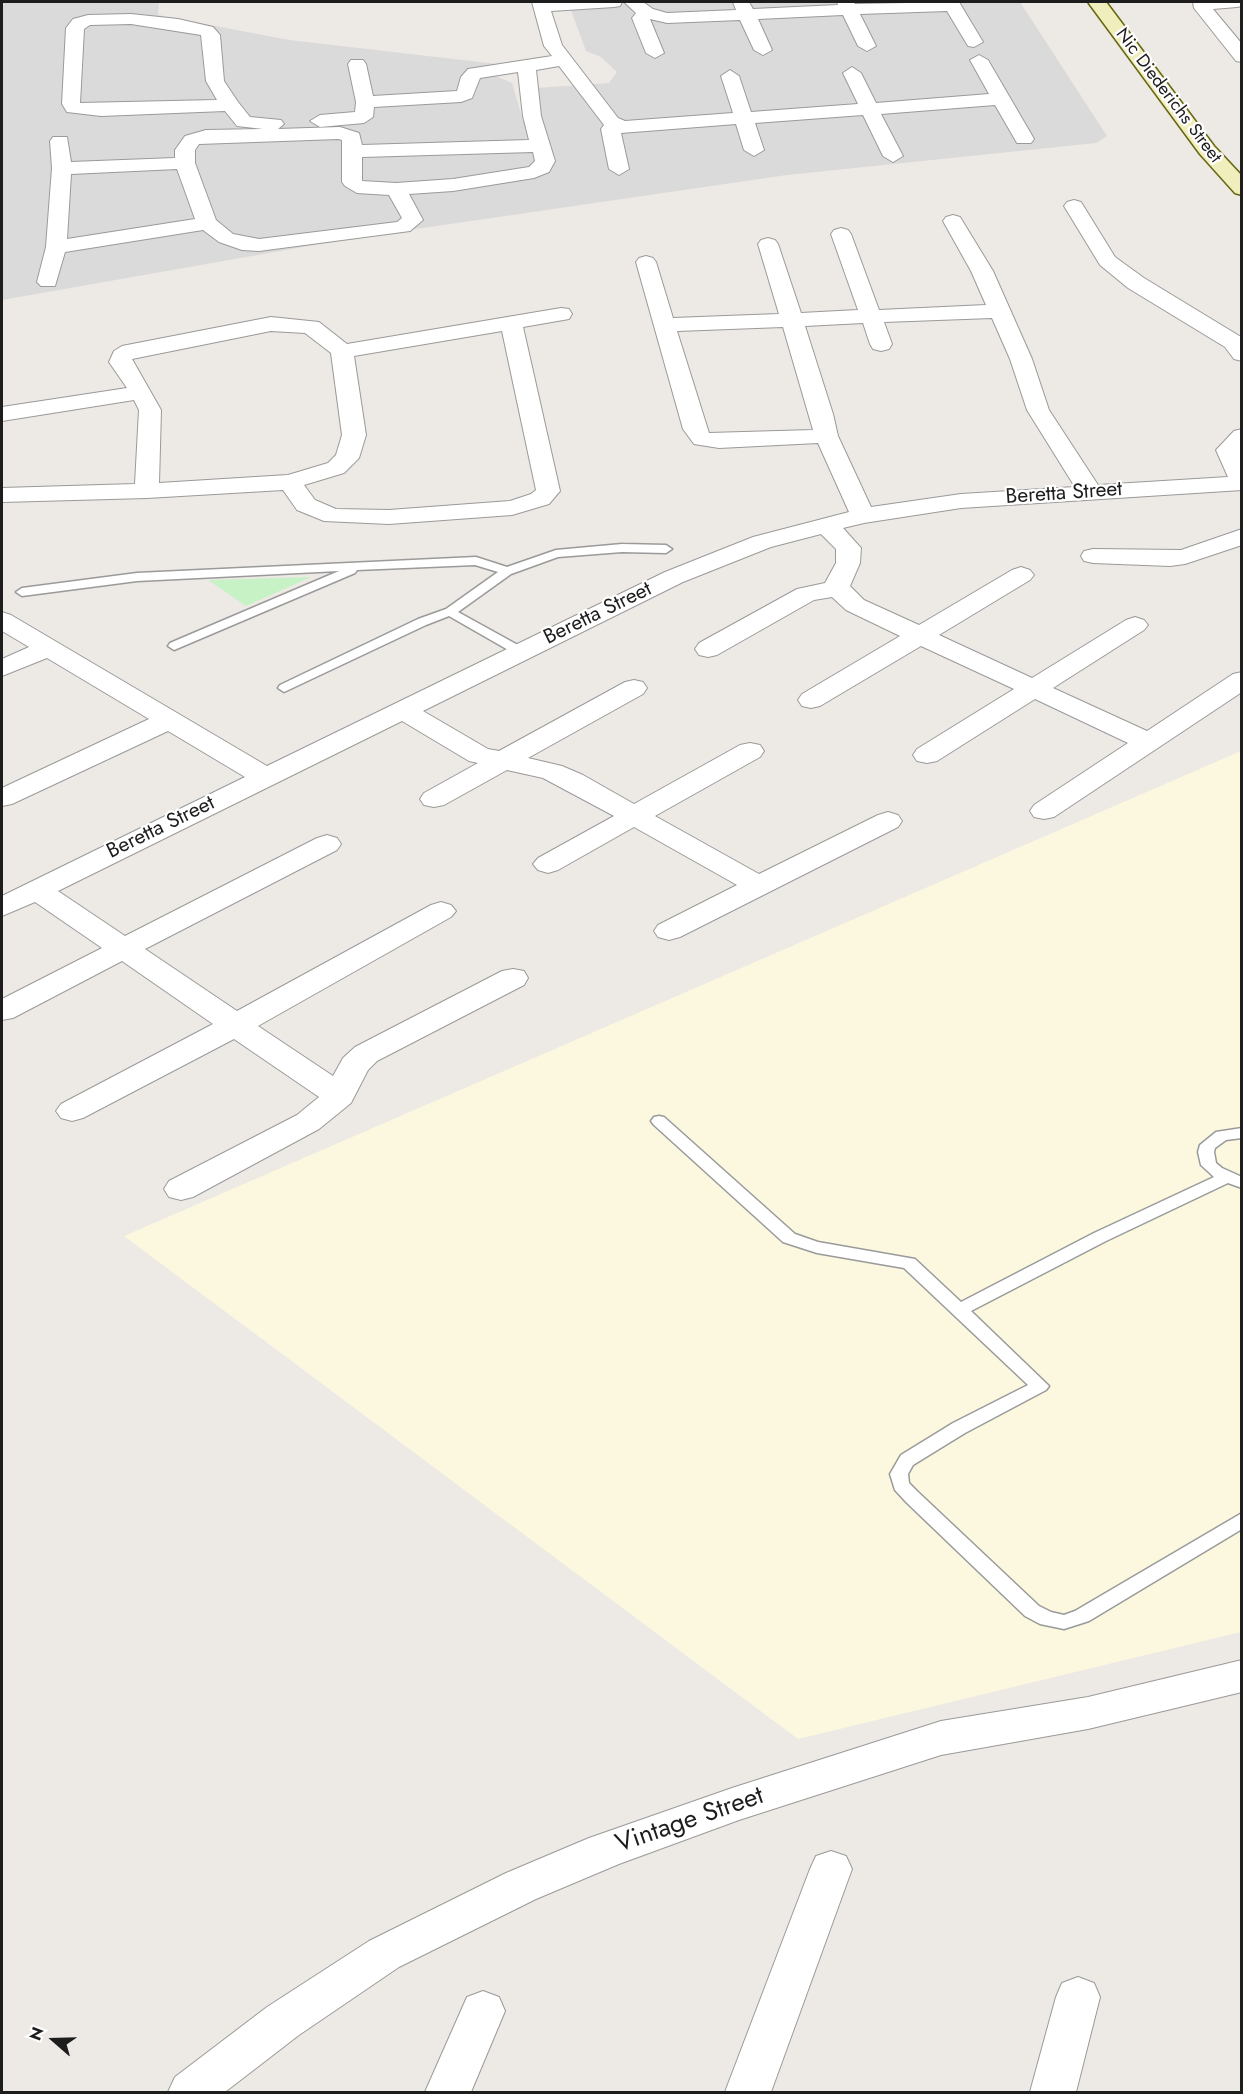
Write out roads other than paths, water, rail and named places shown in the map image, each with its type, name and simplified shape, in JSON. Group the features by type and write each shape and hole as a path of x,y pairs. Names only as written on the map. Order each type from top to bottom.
{"street":[{"path":"81,2 82,21"},
{"path":"614,2 540,4 551,42 580,84 615,124 637,128 742,116 1002,99"},
{"path":"632,2 647,13 667,18 744,8 952,3 1024,139"},
{"name":"Nic Diederichs Street","path":"1097,2 1208,150 1242,189"},
{"path":"1237,2 1200,4 1242,57"},
{"path":"847,6 867,46"},
{"path":"744,8 763,50"},
{"path":"647,13 641,18 655,53"},
{"path":"230,105 101,110 74,108 71,104 75,28 82,21 98,19 148,21 207,31 211,35 215,81 244,122 266,124 362,119 365,116 365,102 357,64"},
{"path":"365,102 458,97 465,94 470,77 475,73 564,60"},
{"path":"396,189 413,220 403,227 250,245 226,238 207,223 185,164 185,150 188,143 206,136 345,134 352,137 352,182 354,185 396,189 494,181 534,172 545,161 539,146 526,66"},
{"path":"852,73 893,156"},
{"path":"730,76 754,150"},
{"path":"615,124 611,129 619,169"},
{"path":"48,282 56,247 62,168 60,141"},
{"path":"353,151 539,146"},
{"path":"62,168 185,164"},
{"path":"1074,206 1107,261 1136,283 1233,342 1242,354"},
{"path":"953,221 982,271 1000,311 1021,359 1038,410 1090,492"},
{"path":"56,247 207,223"},
{"path":"841,234 881,344"},
{"path":"768,244 826,436 863,516"},
{"path":"646,262 695,429 702,439 719,441 826,436"},
{"path":"665,325 1000,311"},
{"path":"342,351 561,314"},
{"path":"2,495 147,491 290,482 336,468 347,458 354,435 342,351 312,327 290,324 170,342 130,351 122,356 120,362 127,376 142,392 150,410 147,491"},
{"path":"290,482 306,505 333,516 388,517 512,508 540,499 548,491 511,324"},
{"path":"2,414 142,392"},
{"path":"1242,436 1228,450 1242,482"},
{"name":"Beretta Street","path":"2,907 521,652 715,559 762,542 863,516 961,501 1242,482"},
{"path":"826,525 849,548 850,557 838,580 837,588"},
{"path":"1094,556 1170,559 1235,544"},
{"path":"811,700 1021,575"},
{"path":"837,588 855,604 1148,742"},
{"path":"708,649 806,594 837,588"},
{"path":"2,620 265,777"},
{"path":"927,755 1135,625"},
{"path":"2,668 48,648"},
{"path":"1044,811 1242,680"},
{"path":"434,799 634,688"},
{"path":"402,710 479,754 552,772 759,886"},
{"path":"2,798 169,720"},
{"path":"548,864 750,751"},
{"path":"669,931 888,821"},
{"path":"2,1011 327,844"},
{"path":"36,889 340,1096"},
{"path":"72,1112 234,1026 441,911"},
{"path":"181,1189 287,1135 340,1096 354,1065 366,1054 513,978"},
{"name":"Vintage Street","path":"191,2092 283,2021 384,1954 521,1886 604,1851 732,1805 941,1738 1088,1713 1242,1676"},
{"path":"748,2092 831,1869"},
{"path":"1053,2092 1078,1997"},
{"path":"448,2092 483,2011"}],"lane":[{"path":"284,688 422,622 450,612 507,571 556,554 621,548 666,549"},
{"path":"22,592 136,577 360,566 476,561 507,571"},
{"path":"174,646 360,566"},
{"path":"450,612 521,652"},
{"path":"659,1121 789,1238 817,1247 909,1263 1040,1386 959,1428 907,1460 899,1474 902,1485 1032,1611 1047,1619 1064,1622 1082,1616 1242,1520"},
{"path":"1234,1180 1209,1165 1206,1152 1208,1145 1222,1136 1242,1133"},
{"path":"959,1310 1100,1237 1234,1180"}]}
